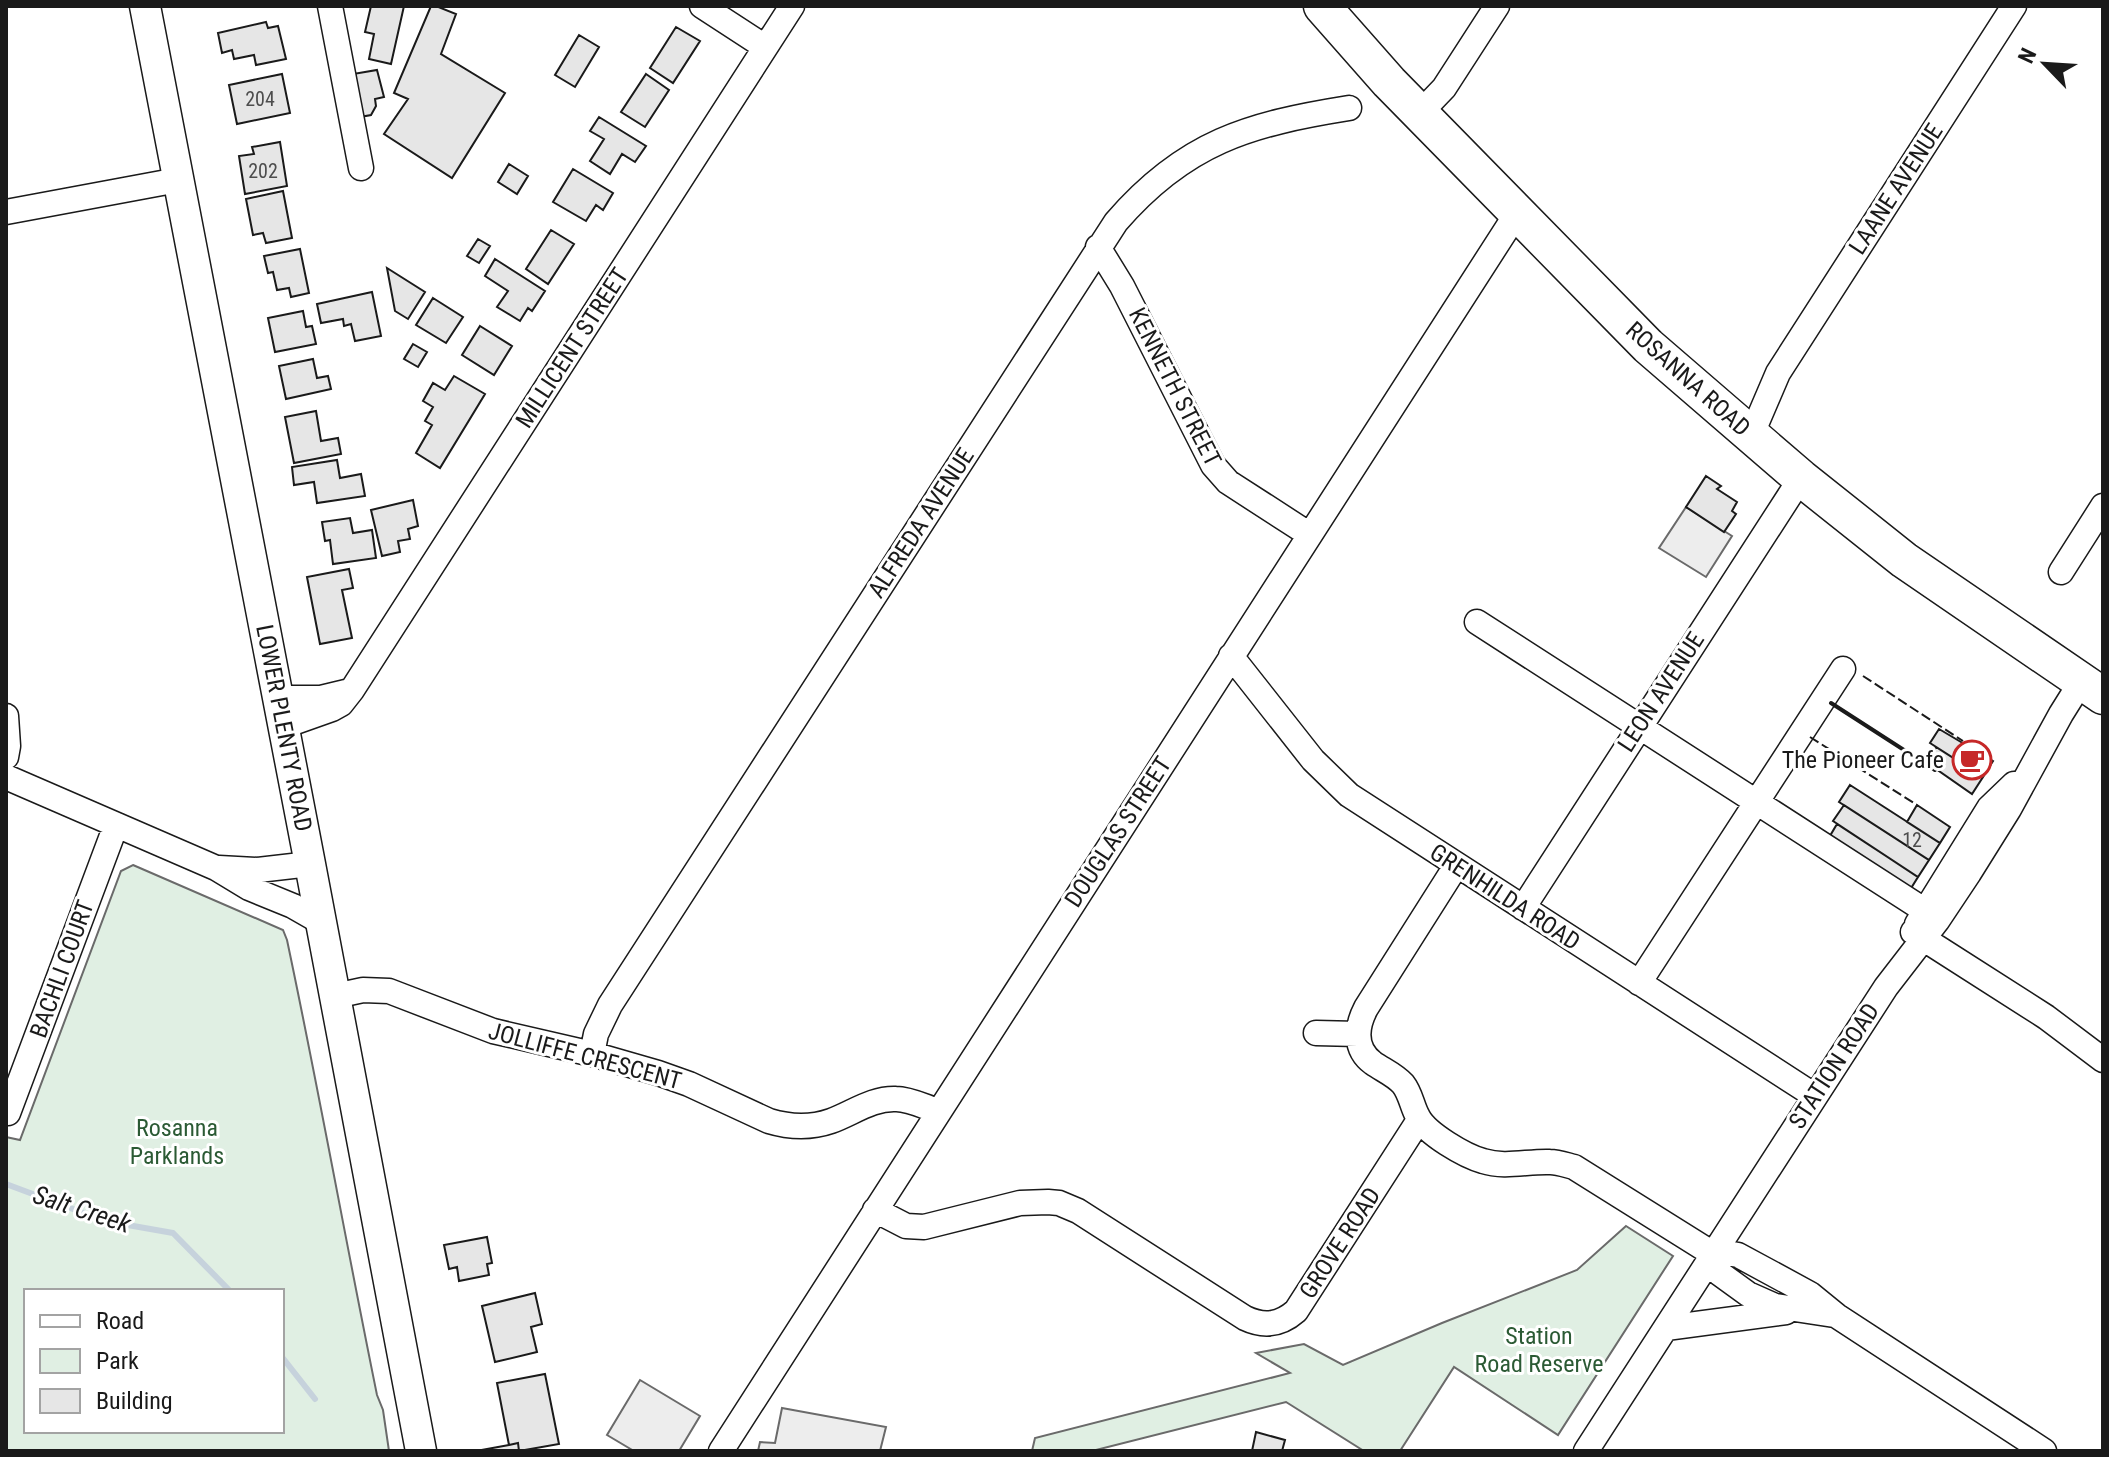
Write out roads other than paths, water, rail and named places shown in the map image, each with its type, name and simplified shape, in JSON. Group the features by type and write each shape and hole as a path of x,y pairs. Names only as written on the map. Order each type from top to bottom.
{"highway":[{"name":"ROSANNA ROAD","path":"1322,6 1389,82 1648,346 1801,478 1904,560 2092,689"}],"main road":[{"name":"LOWER PLENTY ROAD","path":"145,6 421,1451"}],"street":[{"path":"330,6 361,168"},
{"path":"702,6 765,47"},
{"name":"MILLICENT STREET","path":"281,712 332,709 341,704 352,690 792,6"},
{"path":"1420,113 1444,88 1497,6"},
{"name":"LAANE AVENUE","path":"1741,427 2014,6"},
{"name":"ALFREDA AVENUE","path":"592,1054 596,1034 610,1005 1116,222 1133,202 1173,167 1199,151 1278,120 1349,108"},
{"path":"6,212 178,180"},
{"name":"DOUGLAS STREET","path":"721,1451 1517,213"},
{"name":"KENNETH STREET","path":"1098,247 1122,286 1213,465 1228,482 1310,535"},
{"name":"LEON AVENUE","path":"1523,908 1801,478"},
{"path":"2061,572 2103,506"},
{"path":"1477,622 1757,801 1920,927 2103,1060"},
{"name":"GRENHILDA ROAD","path":"1231,656 1324,773 1349,795 1815,1096"},
{"path":"1639,983 1843,669"},
{"name":"STATION ROAD","path":"1586,1451 1886,987 1920,927 1937,921 2002,820 2061,714 2092,689"},
{"path":"6,716 6,757"},
{"path":"6,777 216,868 249,888 293,906 321,922"},
{"name":"BACHLI COURT","path":"8,1113 116,825"},
{"path":"216,868 258,870 310,864"},
{"path":"1456,866 1358,1025 1363,1052 1402,1083 1419,1120 1434,1134 1481,1161 1502,1164 1552,1162 1574,1167 1713,1254 1733,1254 1749,1260 1810,1294 1837,1316 2031,1448"},
{"name":"JOLLIFFE CRESCENT","path":"335,996 363,990 389,991 493,1031 592,1054 689,1084 781,1125 816,1125 867,1104 898,1099 932,1120"},
{"path":"1316,1033 1358,1034"},
{"name":"GROVE ROAD","path":"880,1202 938,1222 1020,1203 1059,1203 1091,1218 1245,1318 1270,1324 1296,1311 1419,1120"},
{"path":"1713,1254 1716,1269 1732,1284 1766,1302 1837,1316"},
{"path":"1666,1328 1800,1310"}],"waterway":[{"name":"Salt Creek","path":"6,1184 105,1221 173,1233 228,1289"},
{"name":"Salt Creek","path":"284,1360 315,1399"}],"place":[{"name":"The Pioneer Cafe","path":"1972,760"}],"park label":[{"name":"Rosanna Parklands","path":"177,1142"},
{"name":"Station Road Reserve","path":"1539,1350"}]}
